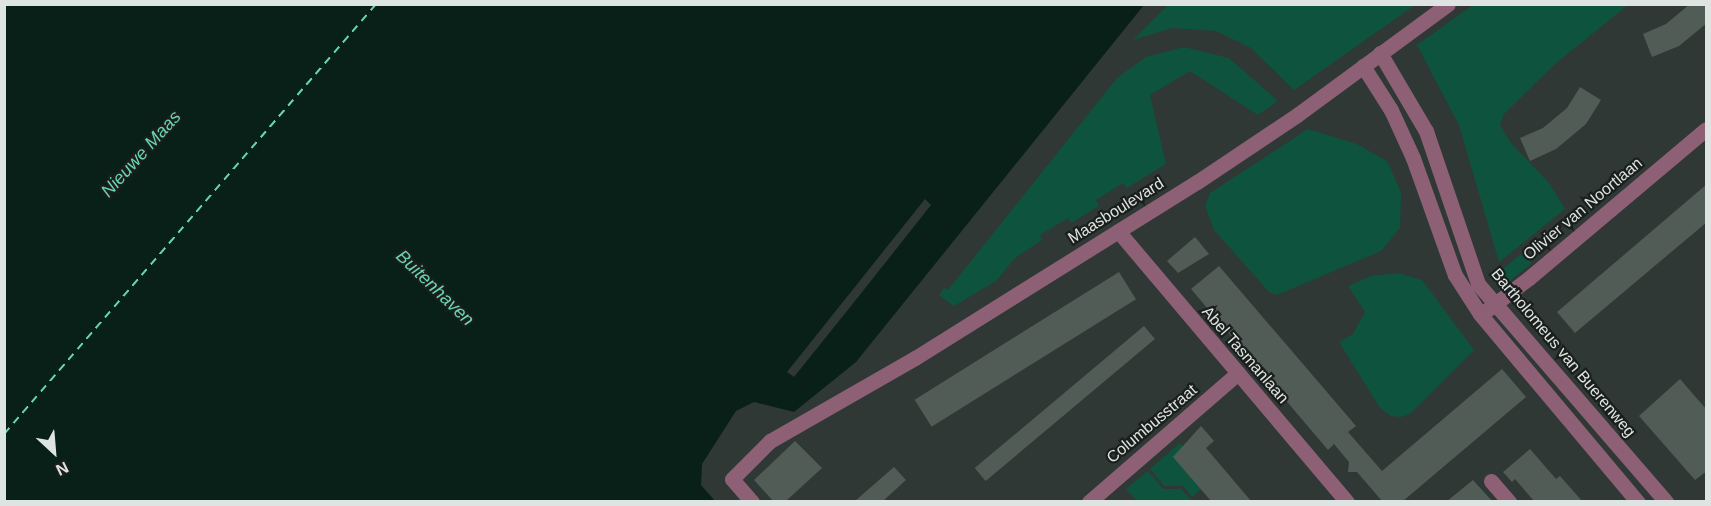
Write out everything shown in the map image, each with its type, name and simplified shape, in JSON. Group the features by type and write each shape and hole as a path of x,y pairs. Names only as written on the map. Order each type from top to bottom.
{"street":[{"name":"Maasboulevard","path":"752,501 732,479 770,441 915,358 1118,231 1297,115 1448,4"},
{"name":"Bartholomeus van Buerenweg","path":"1380,53 1426,131 1478,284 1665,501"},
{"path":"1363,66 1390,110 1413,158 1455,275 1480,314 1638,501"},
{"name":"Olivier van Noortlaan","path":"1480,314 1707,129"},
{"name":"Abel Tasmanlaan","path":"1118,231 1347,501"},
{"name":"Columbusstraat","path":"1089,501 1238,374"},
{"path":"1491,481 1509,501"}],"green space":[{"path":"1168,5 1415,5 1294,90 1251,48 1216,31 1172,28 1133,40"},
{"path":"1473,5 1628,5 1555,64 1504,114 1500,125 1511,143 1549,183 1565,209 1499,262 1459,125 1417,45"},
{"path":"1184,47 1229,58 1278,101 1258,115 1190,71 1150,95 1166,164 1127,188 1123,183 1096,200 1099,206 1071,223 1068,218 1040,235 1042,240 1015,258 996,281 954,306 939,295 944,288 948,290 1117,78 1146,57"},
{"path":"1308,129 1357,144 1387,161 1401,192 1400,228 1381,251 1277,295 1269,292 1214,230 1205,206 1210,193"},
{"path":"1522,253 1532,263 1506,284 1503,269"},
{"path":"1398,273 1422,280 1474,350 1410,414 1401,417 1391,416 1380,408 1339,342 1353,334 1365,312 1348,286 1371,276"},
{"path":"1180,443 1184,448 1174,457 1201,489 1192,497 1183,486 1164,486 1150,469"},
{"path":"1148,471 1163,489 1181,489 1192,501 1137,501 1126,489"}],"water":[{"path":"4,5 1144,5 856,362 794,412 754,402 736,411 702,464 701,485 716,502 5,501"}],"pier":[{"path":"925,199 931,205 859,296 794,377 787,372"}],"building":[{"path":"1690,4 1707,4 1707,23 1679,46 1652,57 1643,34 1666,24"},
{"path":"1580,87 1601,100 1586,124 1556,149 1530,161 1520,138 1543,128 1567,108"},
{"path":"1707,184 1707,222 1575,333 1557,312"},
{"path":"1195,237 1209,254 1178,273 1167,261"},
{"path":"1219,266 1356,426 1348,432 1382,471 1502,369 1526,397 1403,501 1382,501 1357,472 1348,472 1349,462 1334,444 1328,450 1191,289"},
{"path":"1119,272 1136,299 932,427 915,400"},
{"path":"1144,326 1155,339 986,481 975,468"},
{"path":"1680,379 1707,410 1707,471 1695,480 1639,416"},
{"path":"1201,426 1214,441 1206,448 1251,501 1211,501 1173,457"},
{"path":"795,441 822,468 786,501 773,501 754,480"},
{"path":"1530,449 1556,479 1560,476 1582,501 1534,501 1515,479 1512,482 1503,472"},
{"path":"894,467 906,480 883,501 855,501"},
{"path":"1473,480 1492,501 1447,501 1462,489"}],"ferry route":[{"path":"4,434 376,4"}],"water label":[{"name":"Nieuwe Maas","path":"141,154"},
{"name":"Buitenhaven","path":"435,288"}]}
